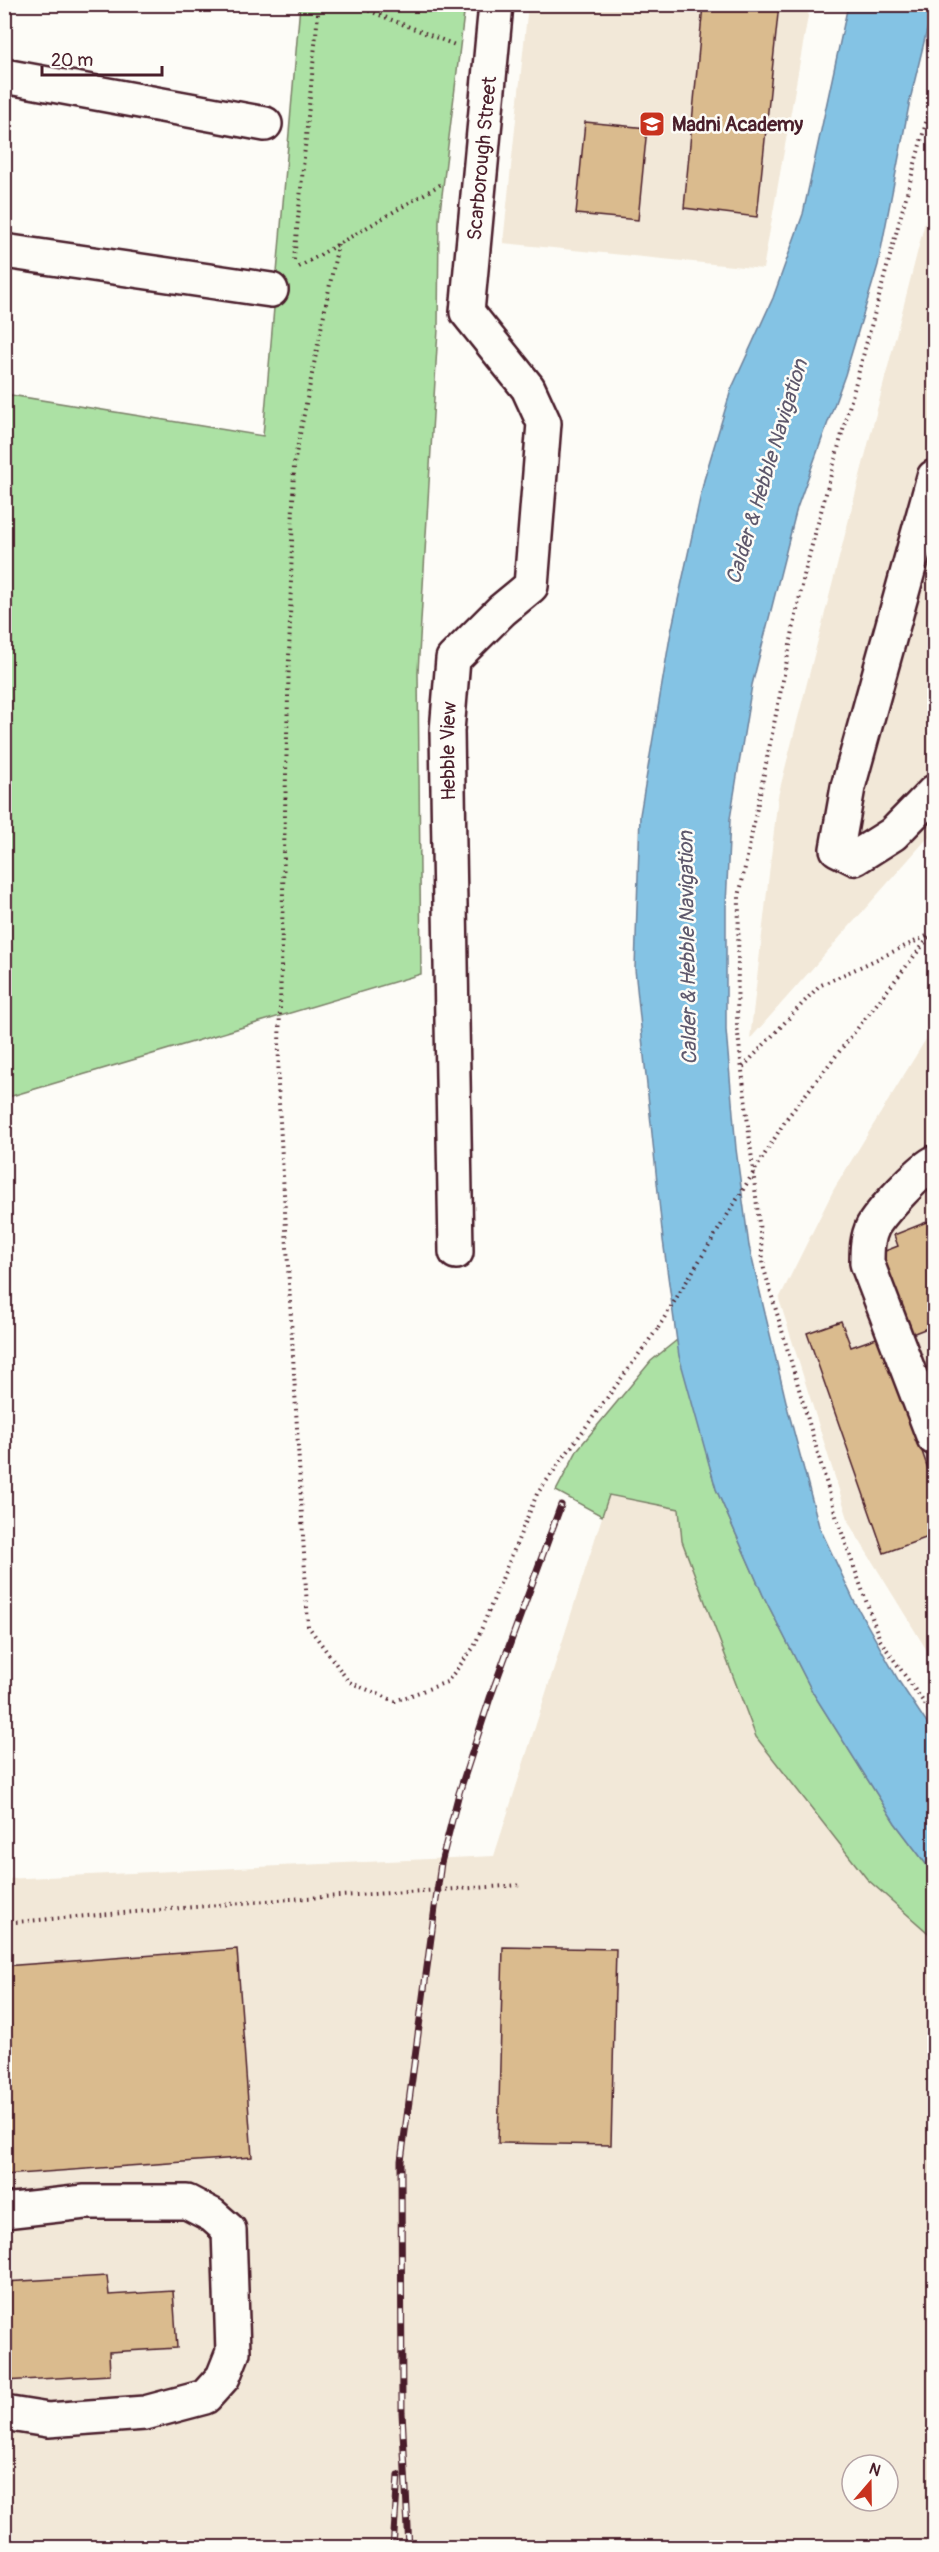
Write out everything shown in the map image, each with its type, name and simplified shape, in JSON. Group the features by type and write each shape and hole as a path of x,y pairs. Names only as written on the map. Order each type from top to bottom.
{"street":[{"name":"Scarborough Street","path":"467,312 479,161 496,4"},
{"path":"4,76 265,124"},
{"path":"4,251 282,280"},
{"name":"Hebble View","path":"456,1252 447,731 453,659 502,610 531,586 544,423 528,388 467,312"},
{"path":"934,477 848,787 837,849 855,858 892,834 934,792"},
{"path":"934,1163 890,1205 873,1227 868,1241 867,1263 934,1438"},
{"path":"4,2211 85,2202 187,2202 212,2215 229,2230 233,2352 223,2377 205,2397 165,2408 145,2413 48,2420 4,2413"}],"path":[{"path":"282,280 319,4"},
{"path":"352,4 489,59"},
{"path":"934,93 805,571 739,897 737,1025 764,1269 837,1519 880,1640 934,1717"},
{"path":"282,280 338,244 479,161"},
{"path":"338,244 294,464 278,1085 308,1626 349,1682 395,1701 447,1682 474,1647 537,1494 658,1328 788,1118 933,933"},
{"path":"742,1068 819,986 933,933"},
{"path":"4,1923 290,1899 523,1885"}],"shaded area":[{"name":"Madni Academy","path":"528,5 810,5 763,269 503,243"},
{"path":"934,187 934,833 750,1039 778,796"},
{"path":"934,1026 934,1662 850,1525 779,1299 834,1189"},
{"path":"609,1495 679,1509 682,1541 756,1737 867,1879 934,1938 934,2547 5,2547 4,1879 494,1856"}],"green space":[{"path":"300,5 465,5 439,220 438,329 418,672 421,974 5,1098 4,394 263,436"},
{"path":"677,1340 716,1489 763,1595 813,1693 895,1823 934,1872 934,1938 867,1879 756,1737 682,1541 679,1509 609,1495 602,1516 556,1491 578,1449 651,1361"}],"water":[{"name":"Calder & Hebble Navigation","path":"848,5 933,5 910,100 878,265 845,375 797,508 752,685 730,819 726,905 726,1030 736,1149 749,1246 788,1410 819,1526 855,1603 900,1683 934,1734 934,1872 895,1823 813,1693 763,1595 716,1489 679,1356 663,1240 635,969 640,815 670,637 704,480 731,390 773,298 803,214"}],"building":[{"path":"696,4 779,4 757,217 684,208 703,5"},
{"path":"585,122 647,128 638,220 576,214"},
{"path":"934,1219 934,1337 930,1327 912,1334 880,1253 898,1246 894,1235"},
{"path":"841,1321 851,1347 882,1336 934,1486 934,1535 884,1553 807,1333"},
{"path":"503,1947 616,1949 611,2145 498,2143"},
{"path":"237,1949 252,2157 4,2175 4,1966"},
{"path":"107,2276 109,2295 173,2291 177,2348 109,2352 110,2375 4,2381 4,2282"}],"railway":[{"path":"409,2548 402,2412 401,2161 441,1863 459,1793 490,1698 561,1505"},
{"path":"393,2548 398,2475"}],"place":[{"name":"Madni Academy","path":"652,124"}]}
